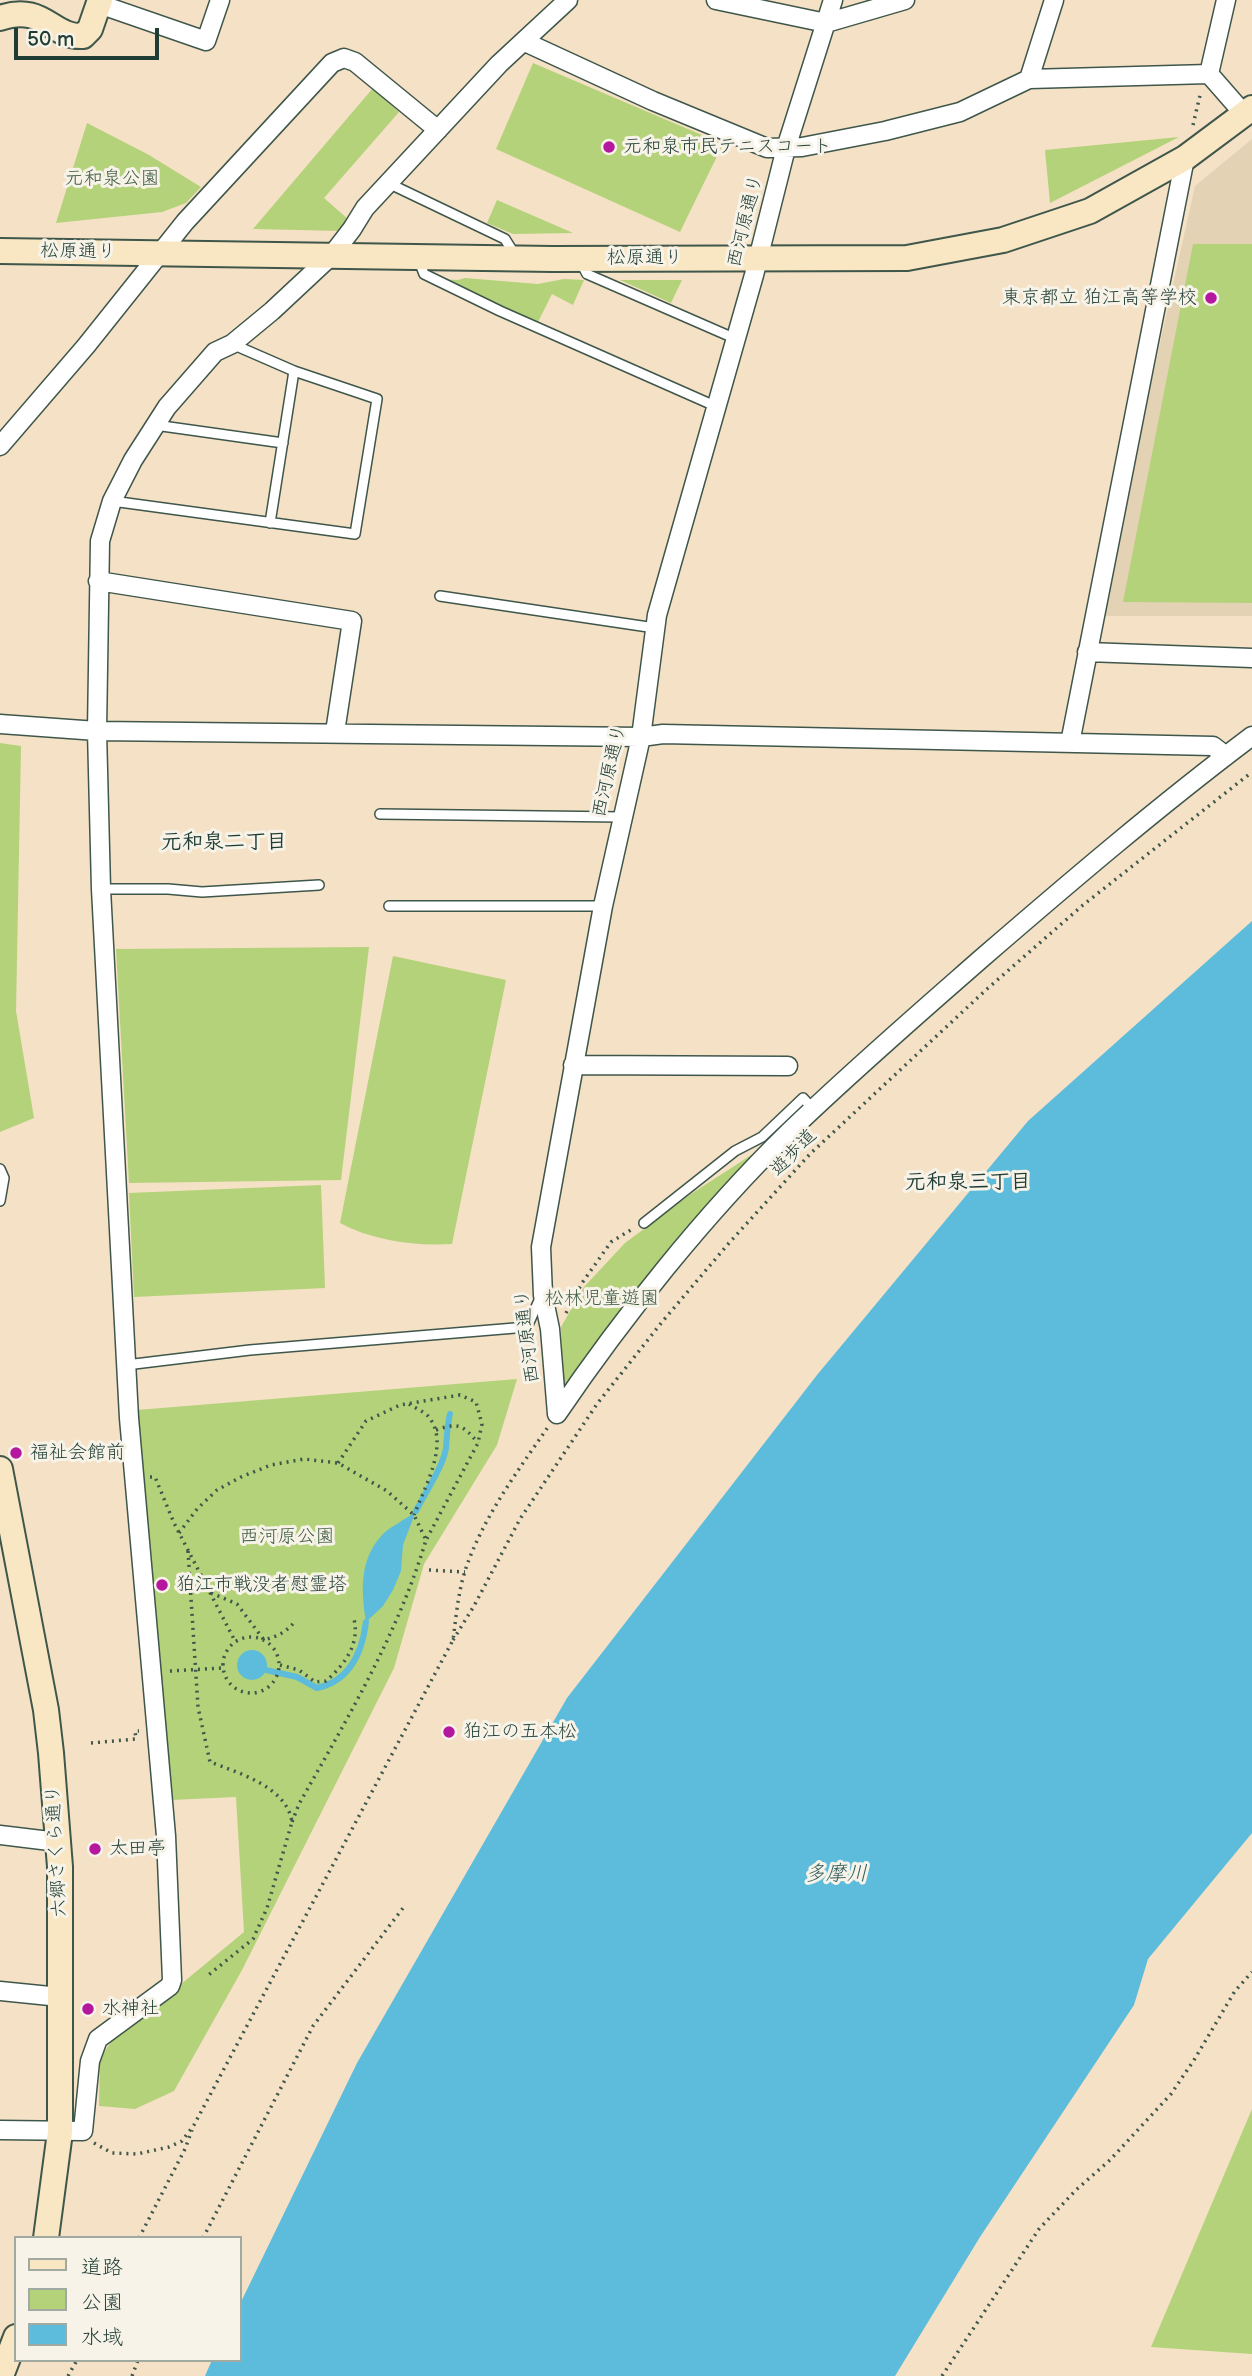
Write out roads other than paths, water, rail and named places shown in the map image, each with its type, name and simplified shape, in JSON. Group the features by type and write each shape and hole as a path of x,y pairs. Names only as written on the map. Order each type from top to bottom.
{"main road":[{"path":"0,18 14,13 32,15 78,36 90,29 100,2"},
{"name":"松原通り","path":"0,251 517,258 907,258 1003,240 1090,211 1185,158 1248,111"},
{"name":"六郷さくら通り","path":"0,1469 46,1710 58,1842 60,1997 72,2131 46,2236"},
{"path":"1,2376 14,2342"}],"street":[{"path":"100,2 206,41 220,0"},
{"path":"0,2130 72,2131 90,2061 99,2039 170,1986 172,1980 166,1836 126,1365 102,889 97,731 100,541 112,501 167,407 215,352 232,344 272,312 332,255 365,208 388,183 499,64 568,0"},
{"path":"716,0 826,23 905,0"},
{"path":"786,148 833,0"},
{"path":"1029,79 1054,0"},
{"path":"1226,0 1209,74 1248,111"},
{"name":"西河原通り","path":"525,42 653,101 766,148 786,148 885,131 961,112 1029,79 1209,74"},
{"path":"0,446 86,346 193,212 332,63 344,58 355,62 438,130"},
{"name":"西河原通り","path":"786,148 655,628 641,737 621,817 573,1065 541,1247 542,1295 552,1351 557,1414 591,1364 688,1243 742,1182 814,1110"},
{"path":"1070,743 1185,158"},
{"path":"98,581 352,621 335,732"},
{"path":"1087,652 1252,658"},
{"path":"0,723 97,731 641,737 677,734 1213,746 1226,756"},
{"path":"814,1110 1065,886 1252,736"},
{"path":"573,1065 788,1066"},
{"path":"0,1835 58,1842"},
{"path":"0,1991 60,1997"}],"lane":[{"path":"388,183 505,239 517,258"},
{"path":"417,257 424,274 500,311 715,406"},
{"path":"579,258 587,274 736,339"},
{"path":"112,501 355,534 377,399 294,371 232,344"},
{"path":"270,523 294,371"},
{"path":"155,425 283,443"},
{"path":"440,596 655,628"},
{"path":"380,814 621,817"},
{"path":"102,889 202,892 319,885"},
{"path":"389,906 603,906"},
{"path":"644,1223 735,1151 762,1137 803,1098 814,1110"},
{"path":"0,1169 4,1178 0,1201"},
{"path":"126,1365 250,1350 527,1327 542,1295"}],"water":[{"name":"多摩川","path":"1252,921 1252,1833 1148,1959 1134,2005 980,2237 895,2376 205,2376 211,2362 242,2362 242,2300 357,2063 567,1698 817,1375 1028,1121"},
{"path":"416,1511 403,1545 401,1571 393,1590 383,1606 366,1622 363,1586 370,1553 384,1533"},
{"path":"252,1650 258,1651 266,1659 266,1671 258,1679 252,1680 246,1679 238,1671 237,1665 238,1659 246,1651"}],"waterway":[{"path":"416,1511 438,1472 444,1455 450,1414"},
{"path":"266,1670 297,1677 317,1688 328,1684 338,1679 352,1664 361,1644 366,1622"}],"place":[{"name":"元和泉市民テニスコート","path":"609,147"},
{"name":"東京都立 狛江高等学校","path":"1211,298"},
{"name":"福祉会館前","path":"16,1453"},
{"name":"狛江市戦没者慰霊塔","path":"162,1585"},
{"name":"狛江の五本松","path":"449,1732"},
{"name":"太田亭","path":"95,1849"},
{"name":"水神社","path":"88,2009"}],"district":[{"name":"元和泉二丁目","path":"224,843"},
{"name":"元和泉三丁目","path":"968,1183"}],"park label":[{"name":"元和泉公園","path":"112,179"},
{"name":"松林児童遊園","path":"602,1299"},
{"name":"西河原公園","path":"287,1537"}]}
